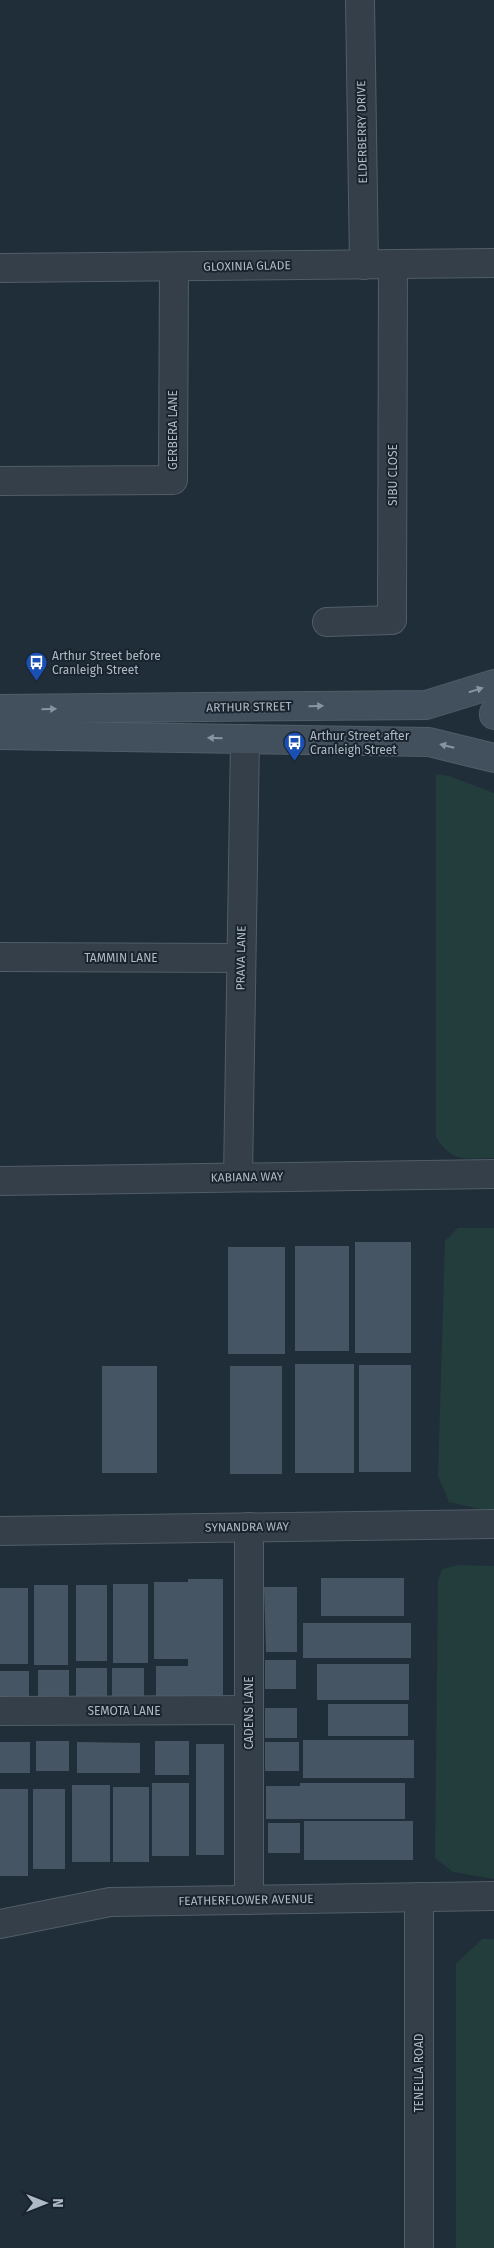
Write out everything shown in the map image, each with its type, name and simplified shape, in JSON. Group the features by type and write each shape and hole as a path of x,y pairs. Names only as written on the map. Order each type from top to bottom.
{"street":[{"name":"ELDERBERRY DRIVE","path":"360,0 364,265"},
{"name":"GLOXINIA GLADE","path":"0,268 494,263"},
{"name":"SIBU CLOSE","path":"327,622 392,620 394,265"},
{"name":"GERBERA LANE","path":"0,481 173,480 174,267"},
{"name":"ARTHUR STREET","path":"0,709 426,705 494,684"},
{"path":"0,735 429,742 494,758"},
{"name":"PRAVA LANE","path":"238,1177 245,739"},
{"name":"TAMMIN LANE","path":"0,957 241,958"},
{"name":"KABIANA WAY","path":"0,1181 494,1174"},
{"name":"SYNANDRA WAY","path":"0,1531 494,1524"},
{"name":"CADENS LANE","path":"249,1527 249,1900"},
{"name":"SEMOTA LANE","path":"0,1712 249,1710"},
{"name":"FEATHERFLOWER AVENUE","path":"0,1924 110,1902 494,1896"},
{"name":"TENELLA ROAD","path":"419,1897 419,2248"}],"green space":[{"path":"436,774 449,776 494,793 494,1158 460,1158 454,1156 442,1146 436,1137"},
{"path":"458,1228 494,1228 494,1509 480,1509 449,1502 438,1476 445,1241"},
{"path":"458,1565 494,1566 494,1879 453,1872 435,1858 438,1580 442,1569"},
{"path":"482,1939 494,1939 494,2248 456,2248 456,1964"}],"building":[{"path":"355,1242 411,1242 411,1353 355,1353"},
{"path":"295,1246 349,1246 349,1351 295,1351"},
{"path":"228,1247 285,1247 285,1354 228,1354"},
{"path":"295,1364 354,1364 354,1473 295,1473"},
{"path":"359,1365 411,1365 411,1472 359,1472"},
{"path":"102,1366 157,1366 157,1473 102,1473"},
{"path":"230,1366 282,1366 282,1474 230,1474"},
{"path":"321,1578 404,1578 404,1616 321,1616"},
{"path":"188,1579 223,1579 223,1701 156,1703 156,1666 188,1666 188,1659 154,1659 154,1582 188,1582"},
{"path":"113,1584 148,1584 148,1663 113,1663"},
{"path":"34,1585 68,1585 68,1665 34,1665"},
{"path":"76,1585 107,1585 107,1661 76,1661"},
{"path":"264,1587 297,1587 297,1652 266,1652"},
{"path":"0,1588 28,1588 28,1664 0,1664"},
{"path":"303,1623 411,1623 411,1658 303,1658"},
{"path":"265,1660 296,1660 296,1689 265,1689"},
{"path":"317,1664 409,1664 409,1700 317,1700"},
{"path":"76,1668 107,1668 107,1700 76,1700"},
{"path":"112,1668 144,1668 144,1702 112,1702"},
{"path":"38,1670 69,1670 69,1700 38,1700"},
{"path":"0,1671 29,1671 29,1701 0,1701"},
{"path":"328,1704 408,1704 408,1736 328,1736"},
{"path":"265,1708 297,1708 297,1738 265,1738"},
{"path":"303,1740 414,1740 414,1778 303,1778"},
{"path":"36,1741 69,1741 69,1771 36,1771"},
{"path":"155,1741 189,1741 189,1775 155,1775"},
{"path":"0,1742 30,1742 30,1773 0,1773"},
{"path":"77,1742 140,1743 140,1773 77,1773"},
{"path":"265,1742 299,1742 299,1771 265,1771"},
{"path":"196,1744 224,1744 224,1855 196,1855"},
{"path":"152,1783 189,1783 189,1856 152,1856"},
{"path":"300,1783 405,1783 405,1819 266,1819 266,1786 300,1786"},
{"path":"72,1785 110,1785 110,1862 72,1862"},
{"path":"113,1787 149,1787 149,1862 113,1862"},
{"path":"0,1789 28,1789 28,1876 0,1876"},
{"path":"33,1789 65,1789 65,1869 33,1869"},
{"path":"304,1821 413,1821 413,1860 304,1860"},
{"path":"268,1823 300,1823 300,1853 268,1853"}],"place":[{"name":"Arthur Street before Cranleigh Street","path":"36,682"},
{"name":"Arthur Street after Cranleigh Street","path":"294,762"}]}
